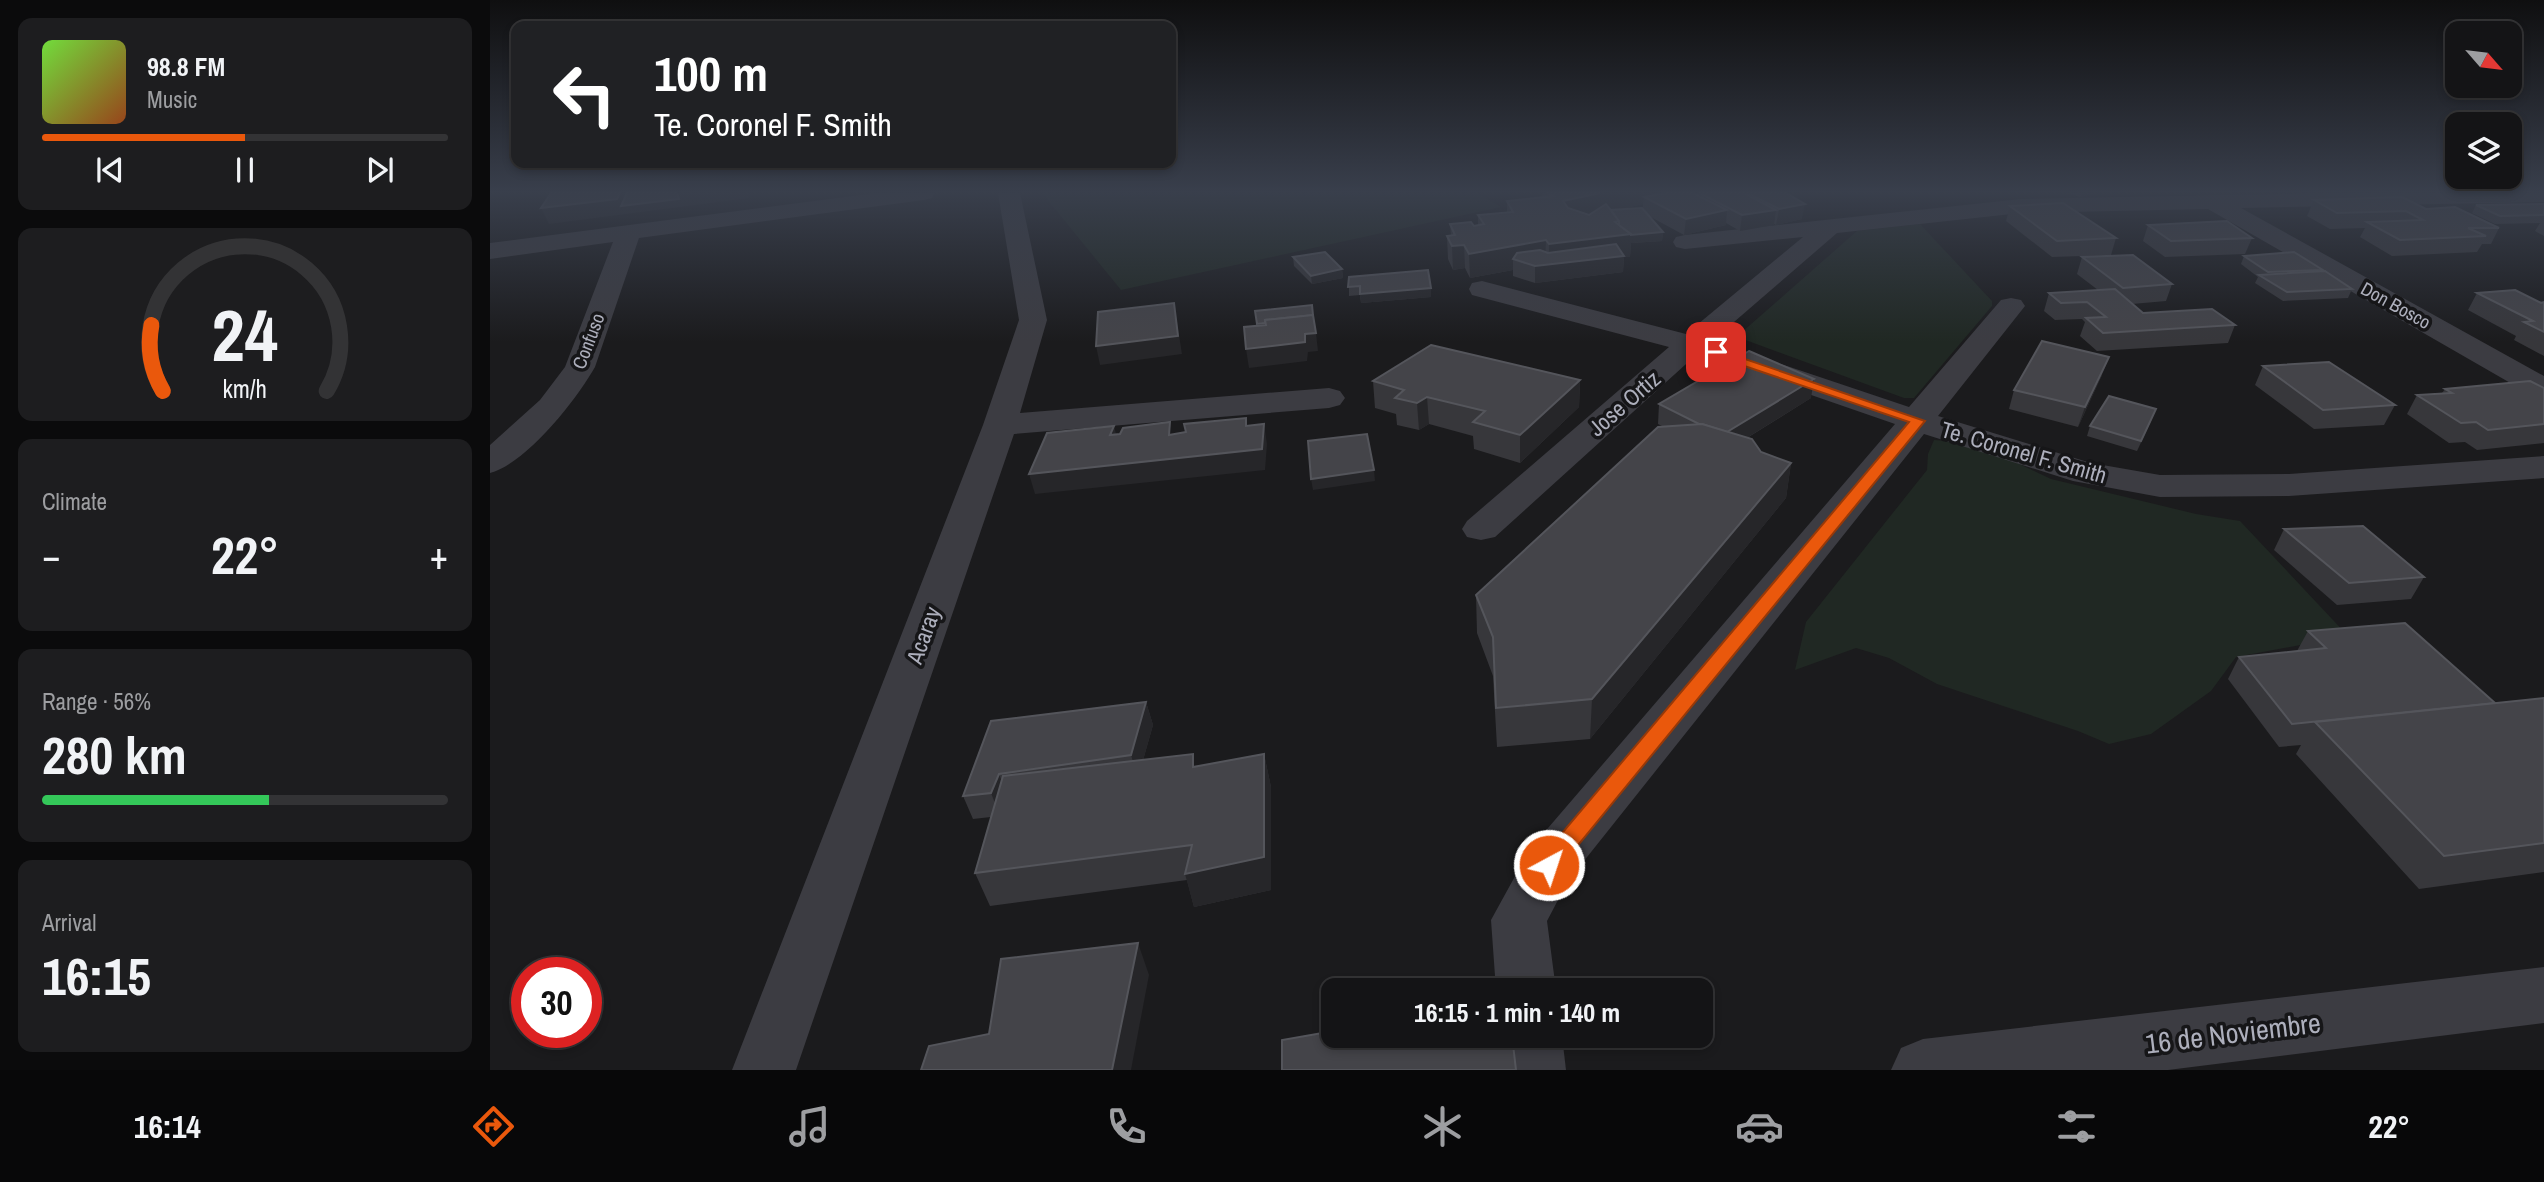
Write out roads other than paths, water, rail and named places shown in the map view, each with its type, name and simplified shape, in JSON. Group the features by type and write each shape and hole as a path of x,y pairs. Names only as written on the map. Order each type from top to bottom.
{"street":[{"path":"490,251 549,243"},
{"name":"Confuso","path":"490,462 533,427 570,385 580,367 625,243"},
{"name":"Acaray","path":"764,1070 1000,425 1033,320 1018,243"},
{"name":"Jose Ortiz","path":"1481,529 1691,344 1811,243"},
{"name":"Don Bosco","path":"2285,243 2544,389"},
{"name":"Te. Coronel F. Smith","path":"1482,289 1691,344 1918,421 2086,473 2160,486 2290,485 2544,467"},
{"path":"1525,978 1519,920 1549,865 2011,306"},
{"path":"1000,425 1329,398"},
{"name":"16 de Noviembre","path":"1923,1070 2544,995"},
{"path":"1532,1048 1534,1070"}]}
